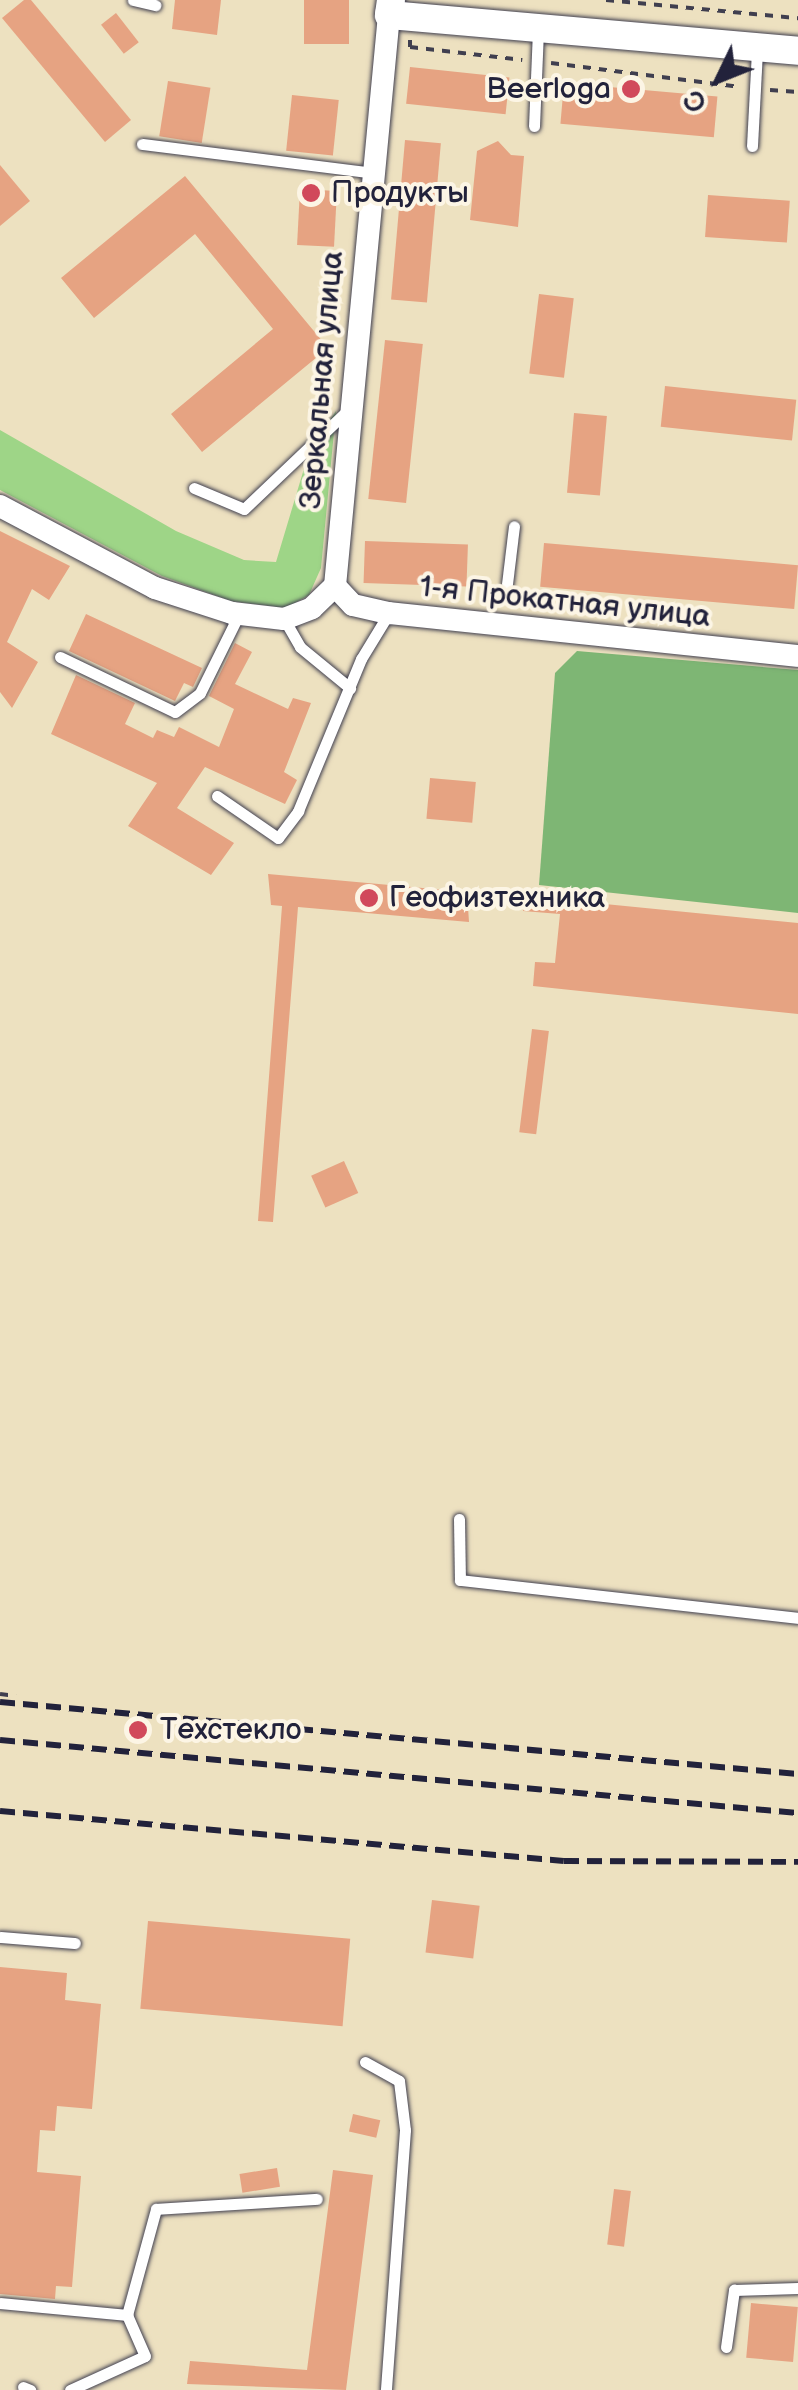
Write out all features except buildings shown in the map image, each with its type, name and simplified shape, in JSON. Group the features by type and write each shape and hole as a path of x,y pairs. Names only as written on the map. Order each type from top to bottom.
{"street":[{"path":"397,11 484,17 538,28 798,50"},
{"name":"Зеркальная улица","path":"335,586 374,173 397,11"},
{"path":"0,506 156,588 239,614 284,619 312,608 335,586"},
{"name":"1-я Прокатная улица","path":"335,586 354,605 389,613 798,656"}],"lane":[{"path":"134,0 154,5"},
{"path":"534,126 538,28"},
{"path":"752,146 758,47"},
{"path":"142,144 374,173"},
{"path":"194,488 244,509 351,407"},
{"path":"507,584 514,526"},
{"path":"217,796 278,838 298,811 350,688 389,613"},
{"path":"60,657 175,712 200,693 239,614"},
{"path":"284,619 300,646 350,688"},
{"path":"459,1519 460,1580 798,1618"},
{"path":"0,1937 75,1943"},
{"path":"365,2062 399,2081 405,2130 386,2390"},
{"path":"70,2390 145,2356 127,2315 156,2209 317,2199"},
{"path":"726,2347 734,2290 798,2288"},
{"path":"0,2303 127,2315"}],"path":[{"path":"606,0 798,18"},
{"path":"397,11 410,47 798,92"},
{"path":"0,1694 16,1696"}],"green space":[{"path":"336,411 321,568 309,595 286,608 231,601 162,576 0,490 0,430 176,531 244,560 276,562 309,452"},
{"path":"577,651 798,670 798,913 539,885 555,673"}],"railway":[{"path":"0,1702 798,1774"},
{"path":"0,1740 798,1813"},
{"path":"0,1811 564,1861 798,1862"}],"place":[{"name":"Beerloga","path":"631,89"},
{"name":"Продукты","path":"311,193"},
{"name":"Геофизтехника","path":"369,898"},
{"name":"Техстекло","path":"138,1730"}]}
